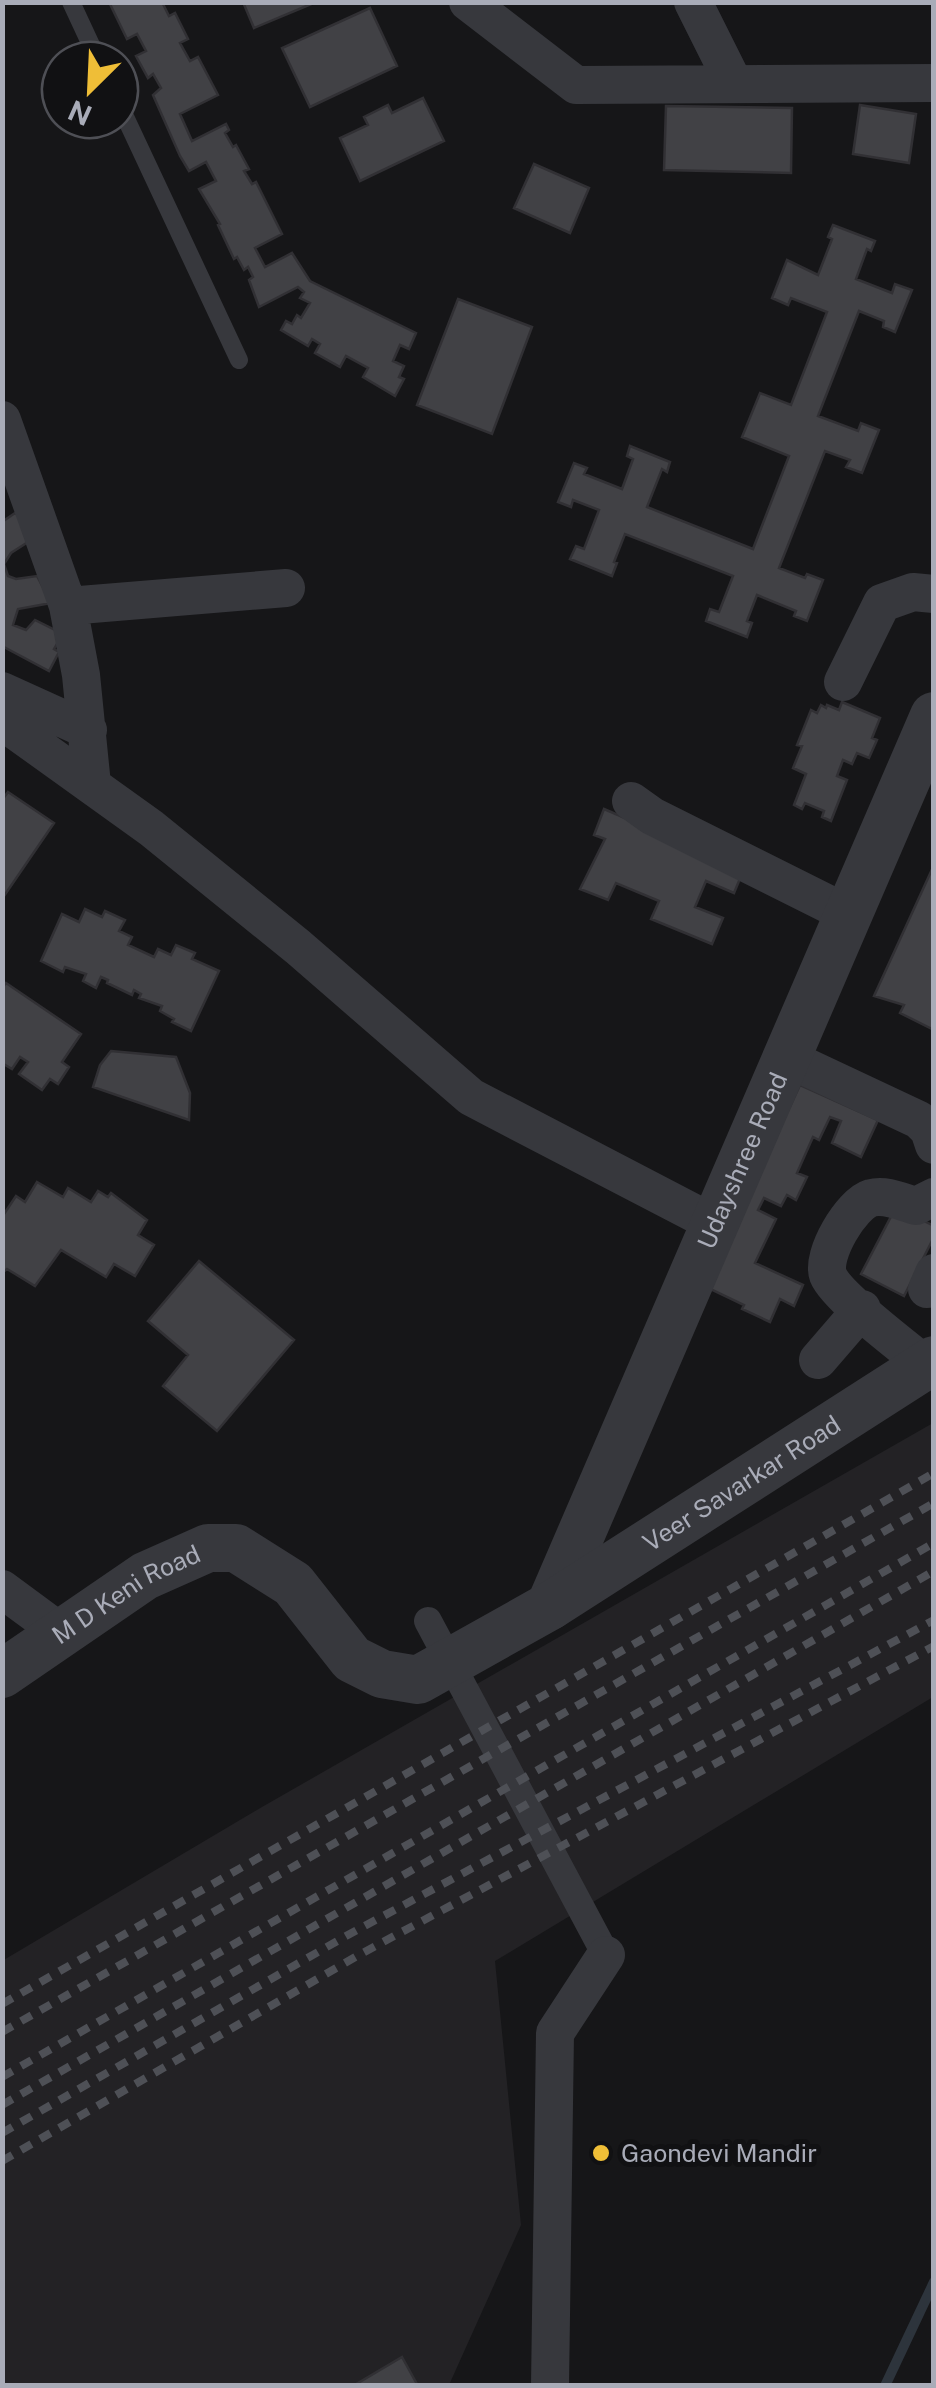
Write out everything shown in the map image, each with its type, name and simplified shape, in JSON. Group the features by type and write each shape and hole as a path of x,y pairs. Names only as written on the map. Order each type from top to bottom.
{"street":[{"path":"468,2 576,85 934,84"},
{"path":"693,2 734,84"},
{"path":"2,420 68,606 88,730 92,785"},
{"path":"68,606 286,588"},
{"path":"842,682 882,603 914,592 934,594"},
{"path":"2,691 88,730"},
{"name":"Udayshree Road","path":"550,1606 934,716"},
{"path":"2,720 151,828 283,935 471,1097 715,1224"},
{"path":"630,800 652,816 848,914"},
{"path":"787,1058 918,1120 930,1130 934,1144"},
{"path":"930,1363 862,1309 828,1276 826,1260 852,1209 867,1199 883,1196 916,1206 932,1202"},
{"path":"818,1360 862,1309"},
{"name":"Veer Savarkar Road","path":"550,1606 930,1363"},
{"name":"M D Keni Road","path":"2,1674 145,1576 208,1548 236,1548 293,1584 352,1659 382,1674 418,1680 550,1606"},
{"path":"2,1589 63,1634"},
{"path":"428,1620 606,1954 555,2034 550,2386"}],"lane":[{"path":"71,2 89,40"},
{"path":"136,140 239,360"}],"shaded area":[{"path":"933,1423 933,1697 495,1961 521,2225 449,2385 3,2385 2,1961 262,1807"}],"building":[{"path":"109,2 162,2 169,16 175,13 188,39 180,43 190,61 198,57 218,95 180,114 192,141 226,124 229,130 225,133 249,169 244,171 252,184 256,182 282,234 255,248 265,267 292,253 310,281 416,333 409,349 400,345 393,361 404,366 399,377 404,379 395,396 363,377 368,368 346,356 340,367 315,353 320,344 312,339 308,346 281,330 286,321 292,324 297,315 301,318 310,303 300,298 304,292 298,287 259,307 248,267 244,270 237,257 234,259 220,224 199,189 216,181 206,162 189,171 153,95 161,88 153,74 148,78 140,63 140,54 146,51 137,34 127,39"},
{"path":"243,2 316,2 254,28"},
{"path":"370,8 397,66 310,107 282,48"},
{"path":"423,98 444,141 360,181 340,138 368,125 364,117 388,105 392,113"},
{"path":"860,105 916,114 909,163 853,154"},
{"path":"666,106 792,108 791,173 664,170"},
{"path":"534,164 589,188 570,233 514,208"},
{"path":"833,225 875,241 871,251 867,249 856,279 892,293 895,284 912,290 895,332 883,327 884,321 859,311 818,416 858,431 861,423 879,430 862,473 846,467 850,460 825,451 779,568 823,580 807,621 794,616 796,611 757,595 747,621 752,623 747,637 706,621 710,609 719,612 733,576 625,534 612,576 570,559 576,546 584,549 599,510 573,500 571,507 558,502 574,463 587,468 584,474 622,489 633,459 627,456 630,446 670,462 667,472 662,469 647,507 753,549 789,456 742,437 760,393 791,405 827,312 791,298 788,305 772,298 787,260 818,275 832,239 828,237"},
{"path":"458,299 532,327 492,434 417,405"},
{"path":"15,513 30,524 28,542 11,553 4,564 8,576 37,576 51,603 18,609 13,625 26,630 35,620 63,634 54,649 59,652 49,671 2,646 2,522"},
{"path":"842,702 880,718 869,758 857,753 852,764 843,760 837,776 847,780 831,821 822,817 824,811 805,803 802,809 794,805 806,774 793,768 811,710 817,713 821,705 827,705 839,710"},
{"path":"8,792 54,823 2,899 2,800"},
{"path":"604,809 744,869 734,893 706,881 695,907 723,918 712,944 651,919 659,901 616,883 608,900 580,889 605,839 594,835"},
{"path":"934,865 934,1030 900,1013 904,1005 874,996"},
{"path":"85,909 102,917 105,911 125,920 119,931 132,937 128,945 154,957 158,949 171,955 176,945 195,953 192,959 219,971 191,1031 172,1022 174,1019 160,1011 162,1006 139,998 141,994 134,990 132,995 101,977 96,988 83,981 86,974 65,967 63,972 41,961 62,914 79,922"},
{"path":"6,983 81,1034 62,1062 69,1067 58,1084 50,1079 42,1090 19,1074 28,1062 20,1057 12,1069 2,1063 2,988"},
{"path":"111,1051 176,1057 190,1093 189,1120 93,1087 100,1065"},
{"path":"800,1085 878,1120 861,1157 832,1143 841,1121 830,1117 819,1140 813,1137 797,1173 807,1177 796,1200 787,1195 781,1206 764,1198 758,1210 776,1219 755,1263 803,1285 794,1306 780,1299 770,1322 706,1287"},
{"path":"37,1182 63,1197 68,1188 91,1202 98,1191 108,1197 111,1193 147,1220 138,1235 154,1245 135,1276 114,1264 106,1277 61,1250 35,1286 7,1269 2,1273 2,1217 16,1196 25,1202"},
{"path":"896,1207 934,1226 934,1237 904,1296 861,1274"},
{"path":"199,1261 294,1340 217,1431 163,1386 188,1355 148,1321"},
{"path":"402,2357 418,2386 353,2386"}],"waterway":[{"path":"885,2386 934,2282"}],"railway":[{"path":"2,2004 934,1473"},
{"path":"2,2032 934,1503"},
{"path":"2,2077 934,1543"},
{"path":"2,2105 934,1571"},
{"path":"2,2133 346,1936 934,1620"},
{"path":"2,2161 357,1956 934,1646"}],"place":[{"name":"Gaondevi Mandir","path":"601,2153"}]}
